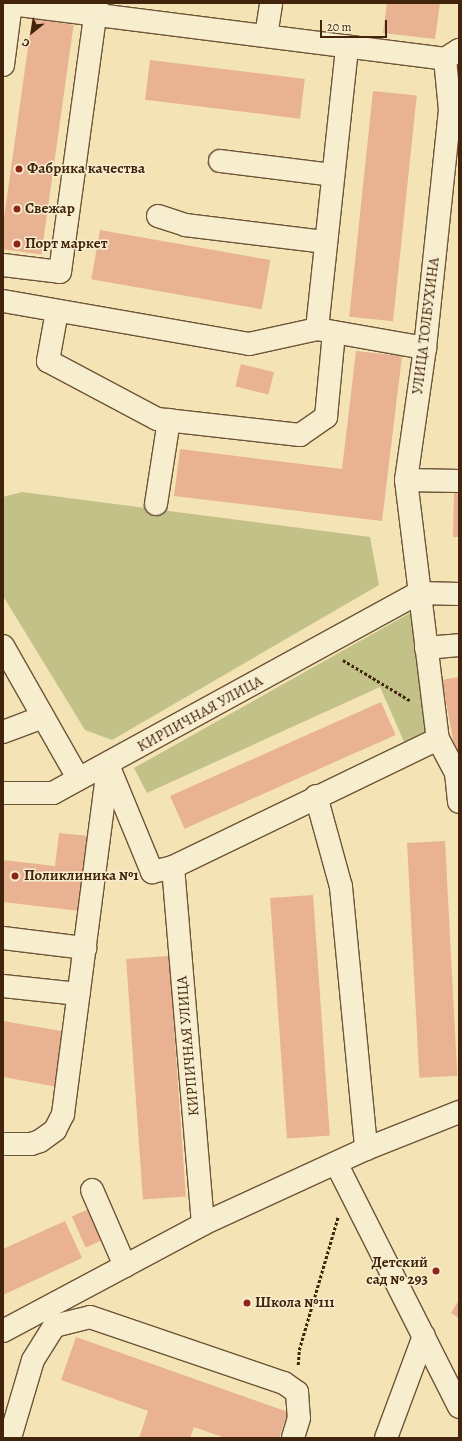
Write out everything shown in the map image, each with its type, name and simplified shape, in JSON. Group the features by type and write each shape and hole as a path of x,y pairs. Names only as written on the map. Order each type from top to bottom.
{"street":[{"path":"3,65 8,3 151,12 266,36 347,47 452,54"},
{"path":"266,36 271,3"},
{"path":"3,265 60,272 96,9"},
{"path":"57,311 48,361 158,419 300,435 326,417 326,242 347,47"},
{"name":"УЛИЦА ТОЛБУХИНА","path":"438,739 406,480 425,348 454,111 452,54"},
{"path":"220,160 333,175"},
{"path":"158,216 185,225 326,242"},
{"path":"3,301 248,344 325,331 425,348"},
{"path":"156,504 169,420"},
{"path":"406,480 459,481"},
{"path":"420,593 459,594"},
{"name":"КИРПИЧНАЯ УЛИЦА","path":"3,793 53,793 78,778 108,764 420,593"},
{"path":"426,648 459,645"},
{"path":"3,646 78,778"},
{"path":"3,732 43,717"},
{"path":"108,764 152,872 173,867 316,796 438,739 458,772 459,802"},
{"path":"3,1144 31,1144 40,1141 47,1137 60,1124 63,1114 108,764"},
{"path":"316,796 341,887 366,1149"},
{"name":"КИРПИЧНАЯ УЛИЦА","path":"173,867 203,1224"},
{"path":"3,938 84,948"},
{"path":"3,986 79,994"},
{"path":"3,1332 203,1224 366,1149 459,1112"},
{"path":"336,1163 459,1407"},
{"path":"92,1190 125,1266"},
{"path":"10,1438 33,1360 54,1326 90,1317 284,1383 297,1392 299,1418 293,1438"},
{"path":"386,1438 424,1336"}],"path":[{"path":"321,647 435,716"},
{"path":"297,1392 299,1350 338,1215 352,1195"}],"shaded area":[{"path":"22,492 370,537 379,585 112,740 85,730 3,596 3,497"},
{"path":"417,609 433,735 405,744 380,687 147,793 134,768"}],"building":[{"path":"387,3 440,3 435,39 383,33"},
{"path":"32,19 74,25 41,255 3,249 3,225"},
{"path":"150,60 305,79 300,119 145,100"},
{"path":"373,91 417,96 393,321 349,317"},
{"path":"100,230 270,260 262,309 91,279"},
{"path":"356,351 402,356 382,521 174,496 180,449 342,469"},
{"path":"241,364 274,372 268,395 235,386"},
{"path":"454,492 459,492 459,537 453,537"},
{"path":"459,677 459,750 455,751 442,680"},
{"path":"381,702 396,735 185,829 170,796"},
{"path":"59,833 88,836 80,911 3,902 3,860 55,866"},
{"path":"445,841 457,1076 419,1078 407,843"},
{"path":"313,895 330,1135 287,1138 270,898"},
{"path":"169,956 186,1196 143,1199 126,959"},
{"path":"3,1021 67,1032 58,1087 3,1077"},
{"path":"91,1208 105,1239 86,1248 72,1217"},
{"path":"65,1221 82,1258 3,1295 3,1249"},
{"path":"459,1300 459,1318 451,1313"},
{"path":"76,1337 288,1412 279,1438 225,1438 194,1427 190,1438 139,1438 148,1411 61,1380"}],"place":[{"name":"Фабрика качества","path":"19,169"},
{"name":"Свежар","path":"17,209"},
{"name":"Порт маркет","path":"17,244"},
{"name":"Поликлиника №1","path":"15,876"},
{"name":"Детский сад № 293","path":"436,1271"},
{"name":"Школа №111","path":"247,1303"}]}
